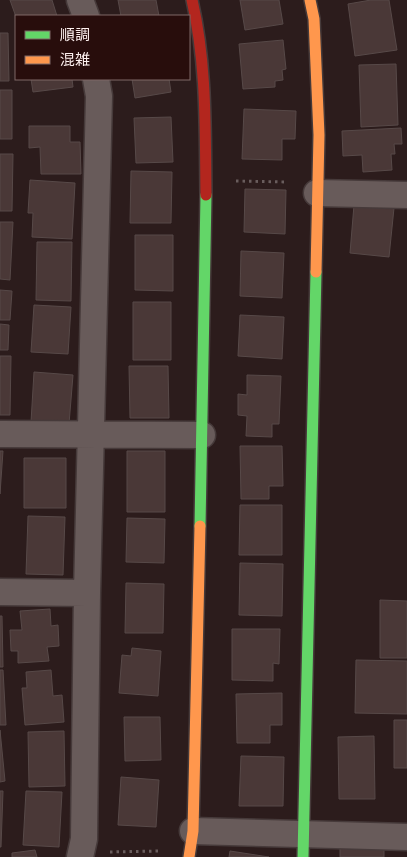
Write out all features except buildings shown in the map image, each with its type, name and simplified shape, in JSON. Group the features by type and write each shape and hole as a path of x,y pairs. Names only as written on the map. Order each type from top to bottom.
{"street":[{"path":"80,0 86,15"},
{"path":"189,857 192,831 208,236 206,104 201,40 192,0"},
{"path":"304,845 319,135 314,19 310,0"},
{"path":"81,854 84,839 87,593 99,96 96,80"},
{"path":"318,187 407,195"},
{"path":"0,434 202,435"},
{"path":"0,592 87,593"},
{"path":"192,831 304,845 407,837"}],"path":[{"path":"229,181 318,187"},
{"path":"81,854 165,851"}],"traffic: fast":[{"path":"200,526 206,195"},
{"path":"303,857 316,272"}],"traffic: slow":[{"path":"310,0 314,19 319,135 316,272"},
{"path":"189,857 193,831 200,526"}],"traffic: jam":[{"path":"192,0 203,73 206,195"}]}
